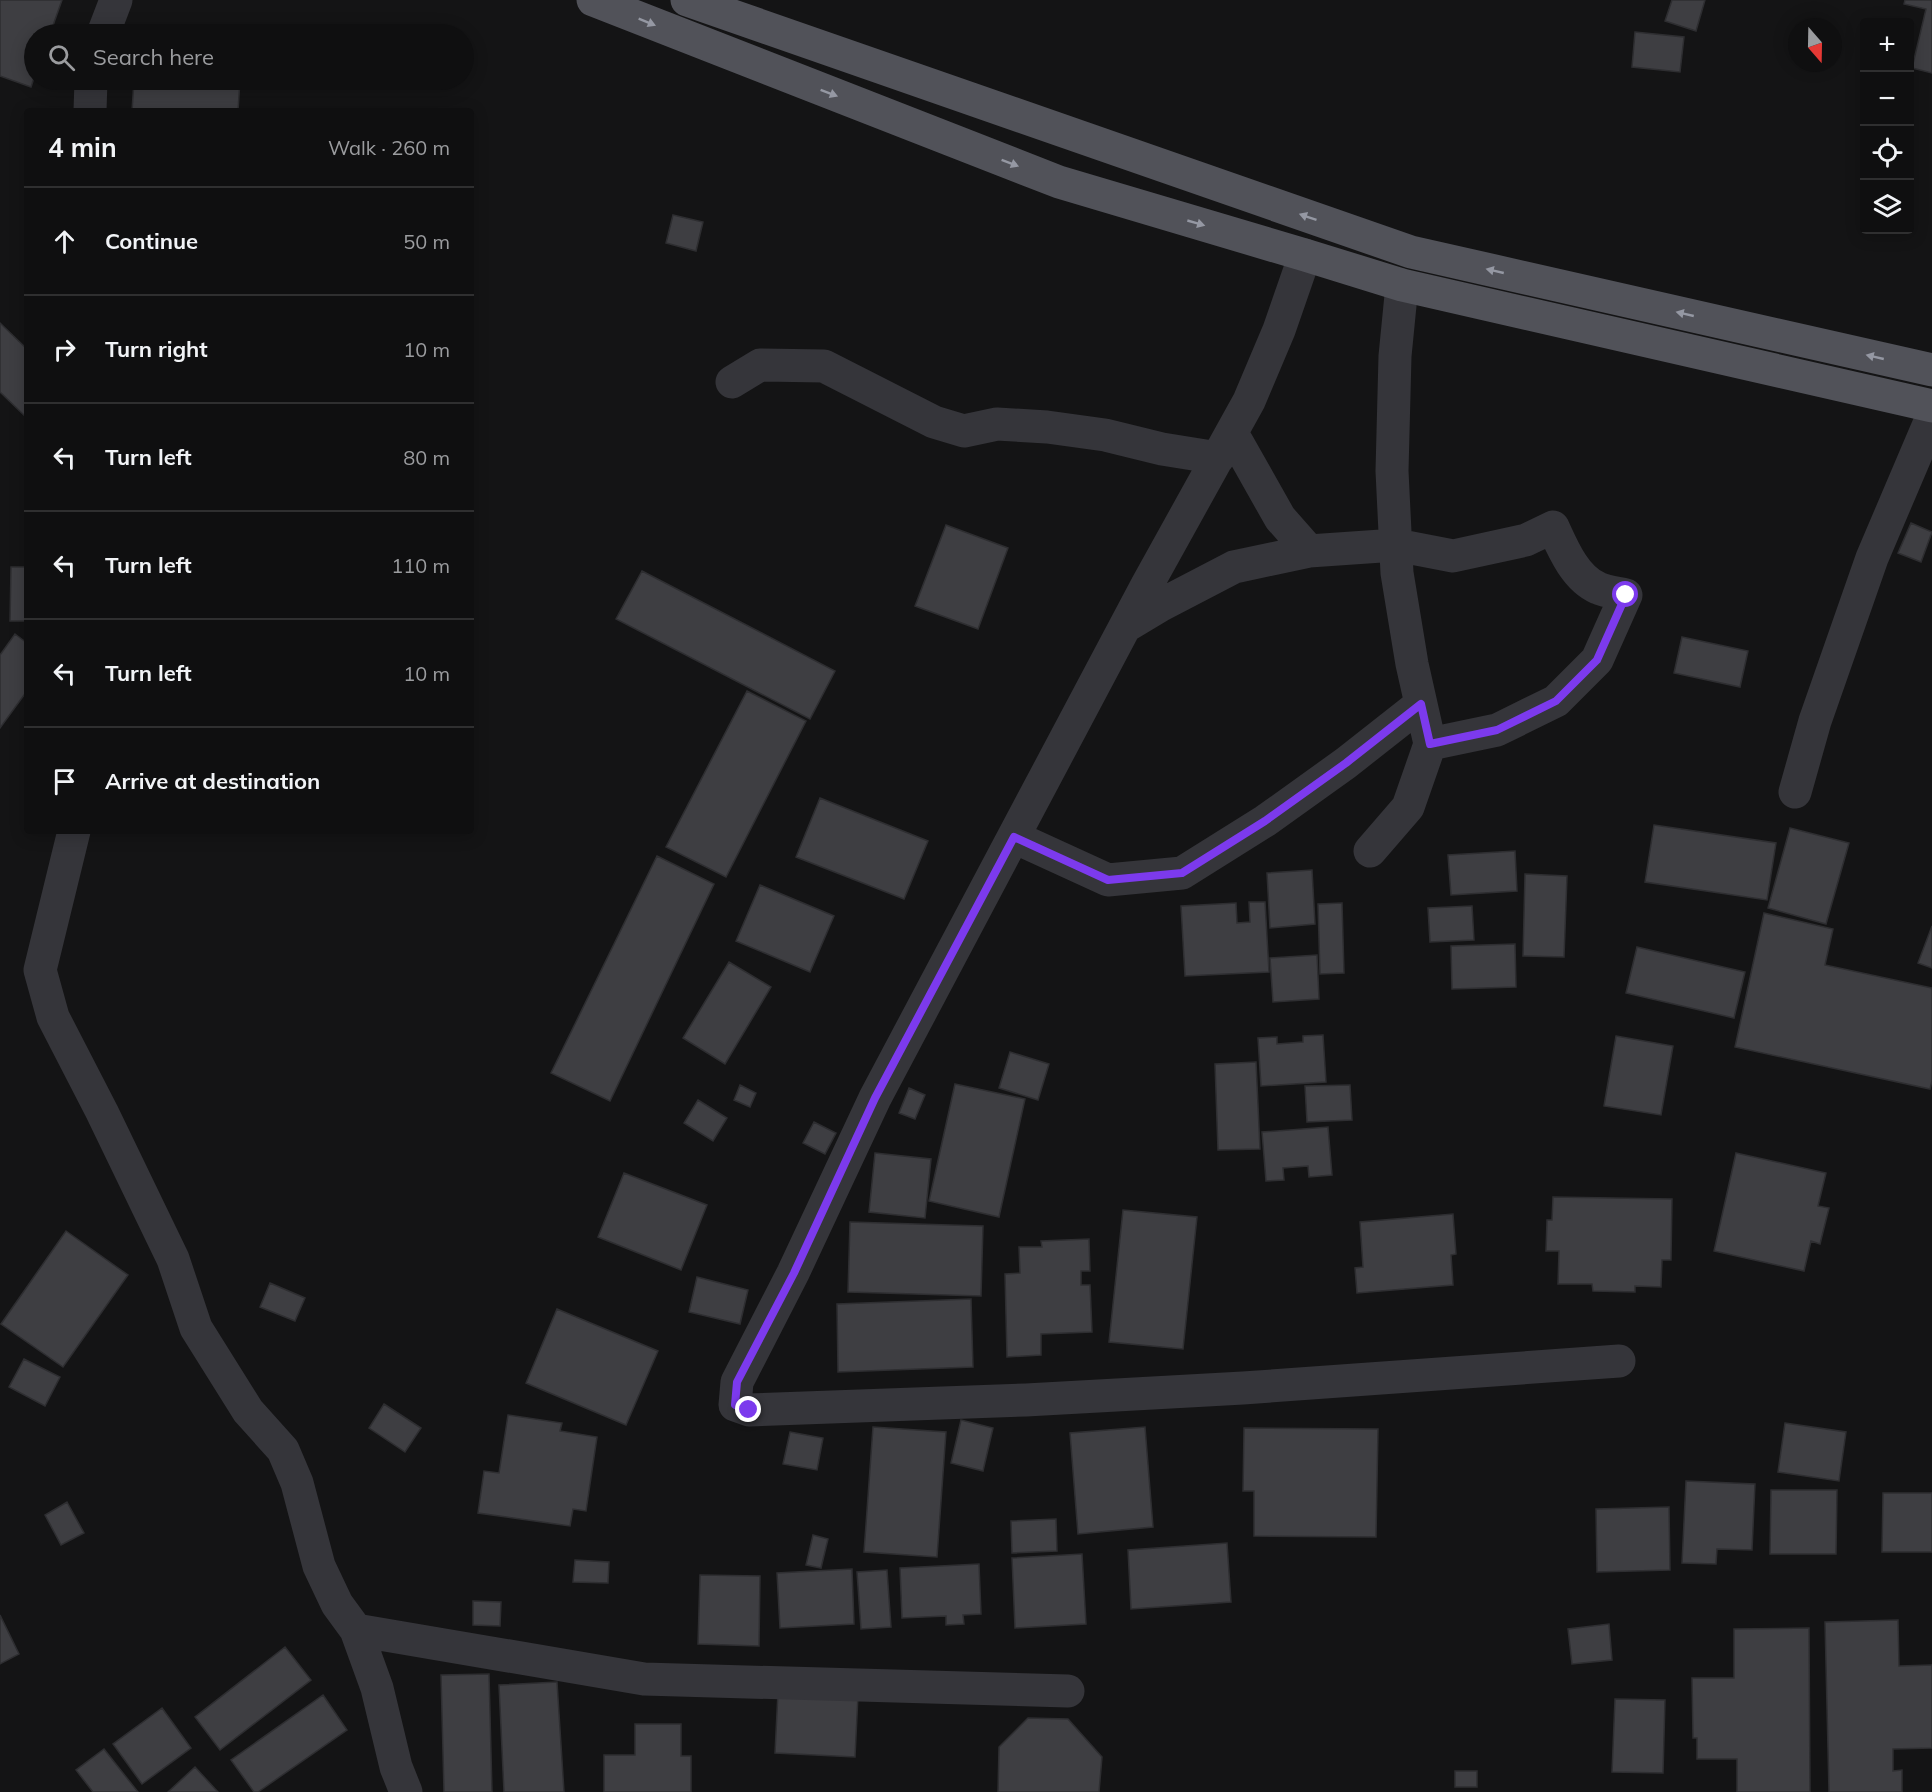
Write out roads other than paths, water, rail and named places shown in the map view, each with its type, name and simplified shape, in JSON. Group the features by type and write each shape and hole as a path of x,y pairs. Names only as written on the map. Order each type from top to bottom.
{"main road":[{"path":"593,0 1059,182 1402,285 1932,406"},
{"path":"687,0 1411,252 1932,370"}],"street":[{"path":"107,24 116,0"},
{"path":"90,108 91,90"},
{"path":"1305,255 1271,350 1249,401 1126,626 875,1098 794,1273 737,1382 735,1405 749,1410 1026,1400 1243,1388 1619,1361"},
{"path":"1370,851 1408,807 1430,744 1412,664 1397,573 1392,471 1395,356 1402,285"},
{"path":"732,382 760,365 824,366 934,422 964,431 997,424 1047,427 1105,435 1162,449 1225,446"},
{"path":"1795,792 1815,721 1872,558 1932,417"},
{"path":"1225,446 1280,518 1309,551"},
{"path":"1126,626 1234,567 1309,551 1396,545 1453,556 1526,540 1553,527 1575,570 1598,588 1626,595 1597,660 1556,701 1497,730 1430,744"},
{"path":"1014,837 1108,880 1182,873 1265,821 1346,763 1421,704"},
{"path":"73,834 40,970 53,1017 173,1259 196,1328 248,1411 283,1450 297,1483 319,1566 337,1604 356,1630 377,1688 396,1767 406,1792"},
{"path":"356,1630 644,1679 1068,1691"}]}
